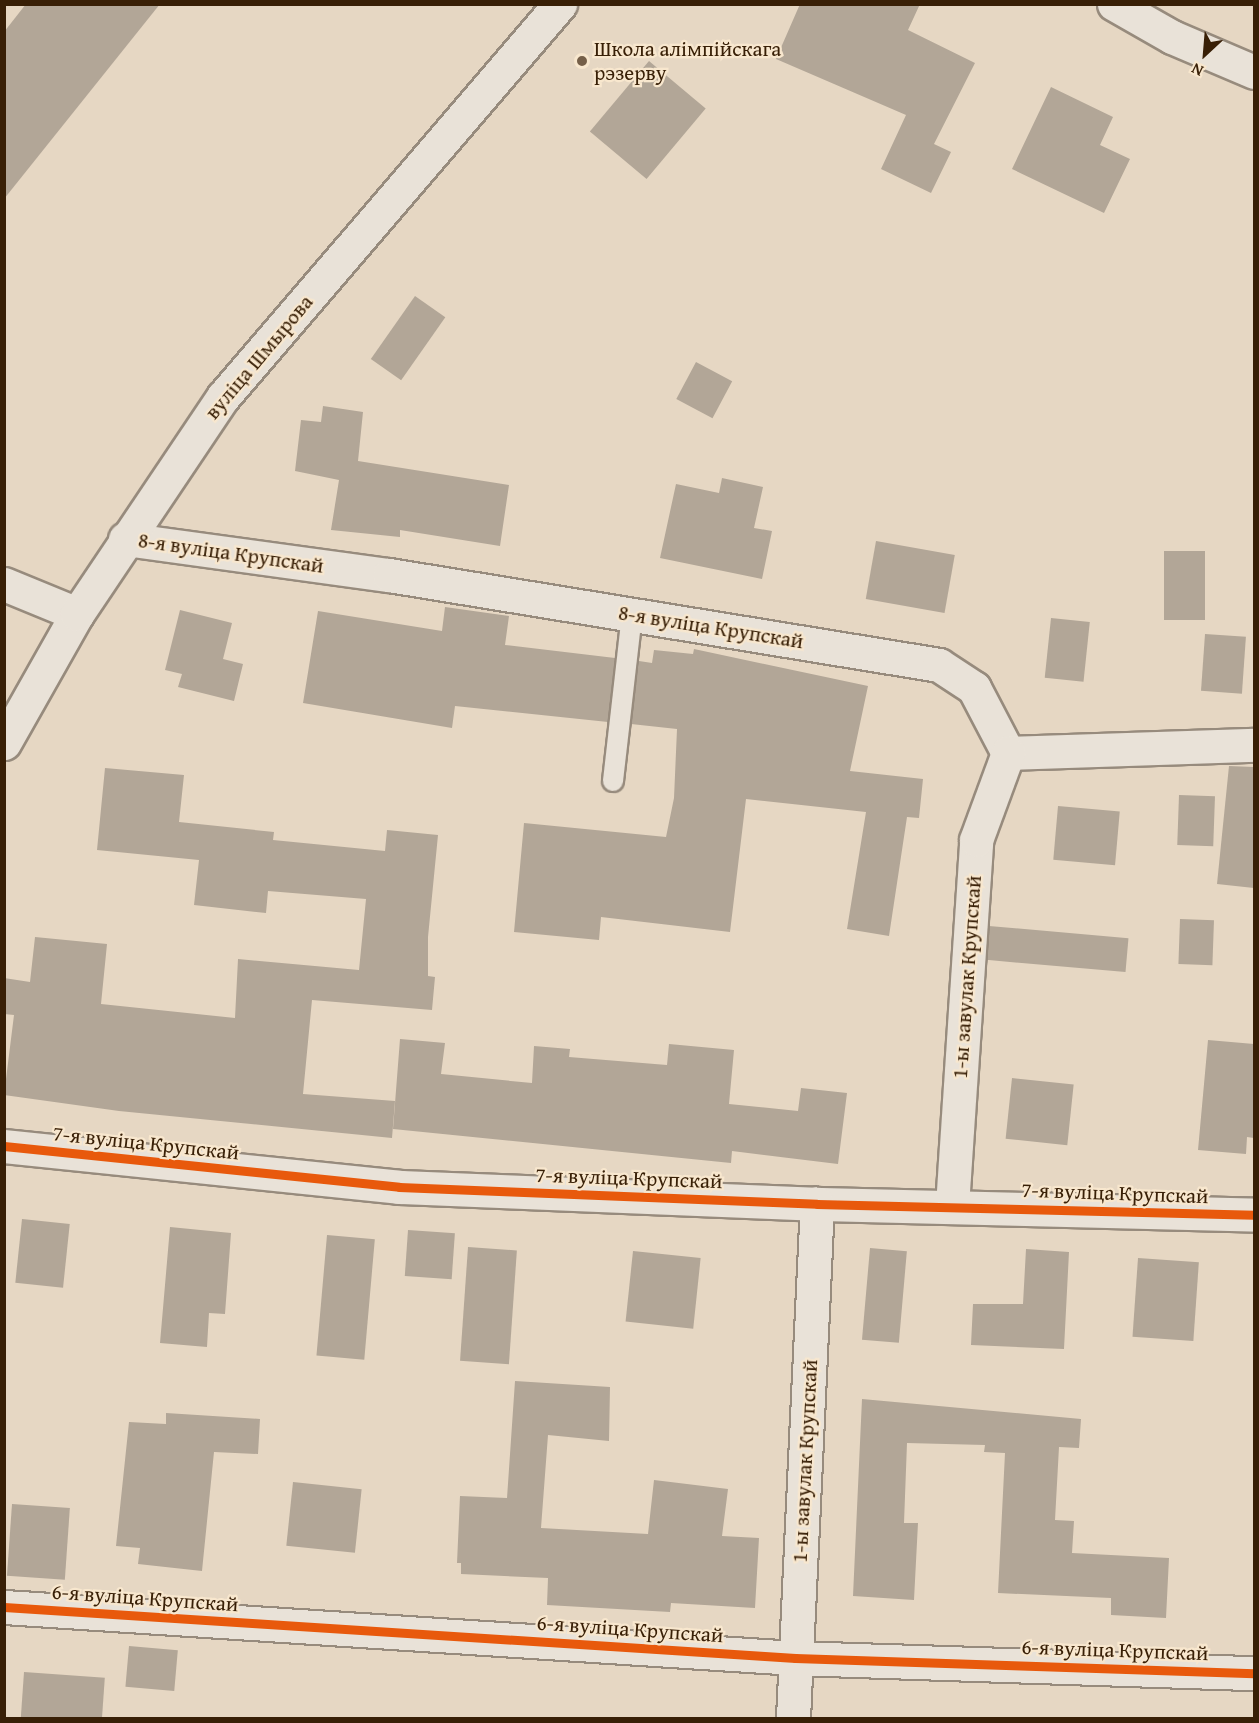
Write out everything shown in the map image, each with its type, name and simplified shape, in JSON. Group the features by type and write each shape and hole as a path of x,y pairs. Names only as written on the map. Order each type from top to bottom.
{"street":[{"name":"вуліца Шмырова","path":"4,743 77,614 124,539 223,397 560,4"},
{"path":"1114,4 1172,37 1254,72"},
{"name":"8-я вуліца Крупскай","path":"124,539 632,613 939,665 974,688 1008,753"},
{"path":"4,584 77,614"},
{"path":"1008,753 1254,745"},
{"name":"1-ы завулак Крупскай","path":"952,1206 976,840 1008,753"},
{"name":"7-я вуліца Крупскай","path":"4,1146 399,1187 817,1204 1254,1215"},
{"name":"1-ы завулак Крупскай","path":"793,1719 817,1204"},
{"name":"6-я вуліца Крупскай","path":"4,1607 795,1658 1254,1673"}],"lane":[{"path":"613,781 632,613"}],"building":[{"path":"26,4 160,4 4,199 4,32"},
{"path":"800,4 920,4 908,30 975,63 934,144 951,152 931,193 881,169 906,115 776,59"},
{"path":"649,61 706,109 647,179 590,131"},
{"path":"1051,87 1113,117 1100,145 1130,159 1104,213 1012,169"},
{"path":"415,296 445,317 401,380 371,359"},
{"path":"696,362 732,381 712,418 676,399"},
{"path":"323,406 363,412 358,461 509,485 500,546 400,530 400,537 331,530 339,480 295,471 301,420 321,422"},
{"path":"722,478 763,487 754,528 772,531 762,579 660,558 676,484 719,493"},
{"path":"876,541 955,555 945,613 866,599"},
{"path":"1164,551 1205,551 1205,620 1164,620"},
{"path":"445,607 509,616 505,645 615,658 608,722 455,706 452,728 303,703 318,611 442,631"},
{"path":"180,610 232,623 223,659 243,664 234,701 178,687 182,674 165,670"},
{"path":"1051,618 1090,622 1084,682 1045,678"},
{"path":"1205,634 1246,637 1242,694 1201,691"},
{"path":"694,649 868,686 850,771 923,779 919,818 907,817 889,936 847,929 866,812 746,799 730,932 601,917 599,940 514,932 524,823 666,837 674,798 677,729 631,724 639,661 652,663 654,650 693,654"},
{"path":"1229,766 1254,767 1254,888 1217,884"},
{"path":"105,768 184,775 179,822 274,832 273,840 385,851 387,830 438,835 428,937 428,976 435,977 432,1010 312,1000 303,1094 395,1101 392,1138 119,1111 4,1095 14,1015 4,1014 4,978 30,982 35,937 107,944 101,1004 235,1018 238,959 359,970 366,899 268,891 266,913 194,905 199,860 97,850"},
{"path":"1179,795 1215,796 1213,846 1177,845"},
{"path":"1058,806 1120,811 1115,865 1053,860"},
{"path":"1180,919 1214,920 1212,965 1178,964"},
{"path":"989,926 1128,938 1126,972 986,960"},
{"path":"400,1039 445,1043 441,1074 532,1083 534,1046 570,1049 569,1057 667,1065 669,1044 734,1050 729,1104 798,1111 801,1088 847,1093 838,1164 732,1151 731,1163 393,1129"},
{"path":"1208,1040 1254,1044 1254,1138 1247,1137 1246,1154 1198,1150"},
{"path":"1012,1078 1074,1084 1067,1145 1006,1139"},
{"path":"22,1219 70,1224 63,1288 15,1283"},
{"path":"170,1227 231,1233 225,1314 209,1313 207,1347 160,1343"},
{"path":"408,1230 455,1233 452,1279 405,1276"},
{"path":"327,1235 375,1239 364,1360 316,1356"},
{"path":"468,1247 517,1250 509,1364 460,1361"},
{"path":"870,1248 907,1251 899,1343 862,1340"},
{"path":"1026,1249 1069,1252 1064,1349 971,1345 973,1304 1023,1304"},
{"path":"633,1251 701,1258 693,1329 626,1322"},
{"path":"1138,1258 1199,1262 1193,1341 1132,1337"},
{"path":"515,1381 610,1387 609,1441 548,1435 541,1528 648,1534 654,1480 728,1489 722,1536 759,1538 755,1608 671,1603 670,1612 547,1605 548,1578 461,1574 461,1563 457,1563 460,1496 507,1498"},
{"path":"862,1399 1081,1419 1079,1448 1059,1447 1055,1520 1074,1521 1072,1553 1169,1558 1166,1618 1111,1615 1111,1598 998,1593 1005,1453 984,1452 985,1445 907,1443 904,1523 918,1523 914,1600 853,1596"},
{"path":"166,1413 260,1419 258,1454 214,1452 202,1571 138,1564 140,1548 116,1546 129,1422 166,1424"},
{"path":"293,1482 362,1489 355,1553 286,1546"},
{"path":"12,1504 70,1508 65,1580 7,1576"},
{"path":"129,1646 178,1650 174,1691 125,1687"},
{"path":"24,1672 105,1678 102,1718 21,1718"}],"cycle path":[{"path":"4,1146 399,1187 817,1204 1254,1215"},
{"path":"4,1607 795,1658 1254,1673"}],"place":[{"name":"Школа алімпійскага рэзерву","path":"582,61"}]}
